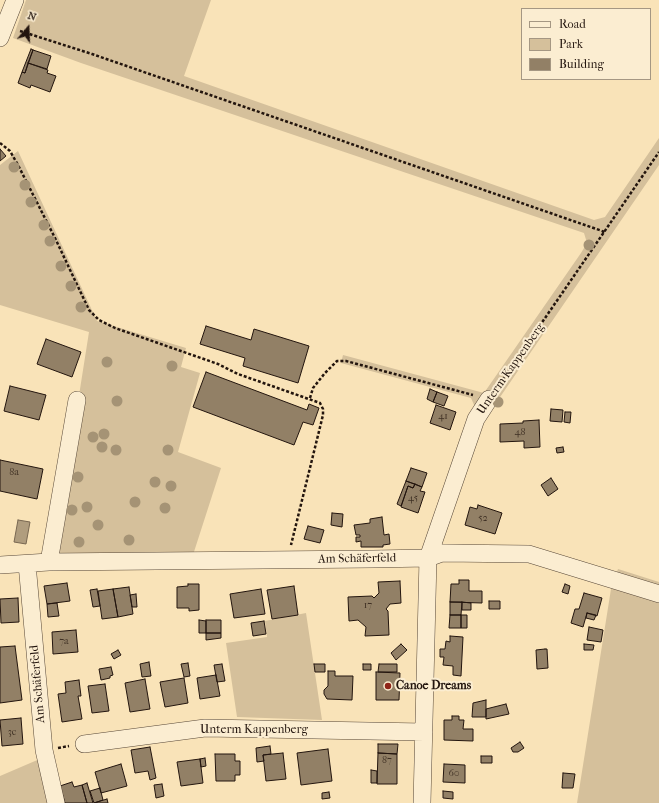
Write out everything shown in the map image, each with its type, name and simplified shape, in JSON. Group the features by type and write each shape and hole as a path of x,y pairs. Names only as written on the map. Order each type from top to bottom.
{"street":[{"path":"1,33 15,0"},
{"name":"Unterm Kappenberg","path":"422,803 428,558 476,419 489,399"},
{"path":"49,562 77,400"},
{"name":"Am Schäferfeld","path":"0,565 49,562 287,561 428,558 442,553 529,554 659,594"},
{"name":"Am Schäferfeld","path":"26,564 44,750 56,803"},
{"name":"Unterm Kappenberg","path":"84,744 205,728 424,732"}],"path":[{"path":"1,33 13,28 92,54 605,232"},
{"path":"0,143 10,151 18,165 56,238 89,310 99,320 115,328 218,364 238,374 310,398 320,403 323,409 323,415 287,561"},
{"name":"Unterm Kappenberg","path":"489,399 659,152"},
{"path":"310,398 313,388 325,373 337,361 346,360 489,399"},
{"path":"44,750 84,744"}],"green space":[{"path":"26,0 211,0 184,76 594,220 605,217 659,138 659,165 496,403 475,407 471,398 341,363 343,355 484,393 581,253 587,243 584,233 81,63 13,38"},
{"path":"18,151 97,321 186,348 181,367 200,373 178,452 221,468 192,558 54,554 89,332 0,305 0,165"},
{"path":"618,569 659,582 659,803 577,803 611,589"},
{"path":"306,613 322,720 237,717 226,643 267,637 265,621"},
{"path":"42,758 51,803 0,803 0,776"}],"shaded area":[{"path":"18,520 30,522 26,544 14,542"}],"building":[{"path":"31,49 33,50 25,73 22,72"},
{"path":"33,50 51,56 47,69 28,63"},
{"path":"28,63 48,70 47,73 56,76 50,92 31,85 30,88 18,83 22,72 25,73"},
{"path":"0,149 6,156 0,161"},
{"path":"206,326 251,340 254,329 309,346 298,383 243,366 245,358 200,344"},
{"path":"46,339 81,352 72,377 37,364"},
{"path":"206,372 307,410 309,404 319,408 313,425 303,422 294,445 193,407"},
{"path":"10,386 46,395 39,420 4,411"},
{"path":"430,389 437,392 433,402 427,399"},
{"path":"437,392 448,396 444,406 433,402"},
{"path":"436,405 456,412 450,430 430,423"},
{"path":"551,409 563,410 562,422 550,421"},
{"path":"565,412 571,412 570,423 564,422"},
{"path":"539,420 540,447 524,448 524,441 500,442 500,424 523,423 523,421"},
{"path":"563,447 564,452 557,453 556,448"},
{"path":"0,460 43,469 37,499 0,491"},
{"path":"411,468 427,473 422,487 406,481"},
{"path":"551,478 558,489 548,496 541,485"},
{"path":"406,481 415,484 413,488 408,486 401,506 397,504"},
{"path":"415,484 422,487 420,491 425,492 418,513 401,507 408,486 413,488"},
{"path":"478,505 502,513 495,534 465,525 470,507 477,509"},
{"path":"332,513 343,514 342,527 331,525"},
{"path":"382,517 384,535 389,534 390,544 383,545 383,547 361,547 361,541 356,542 356,537 360,537 360,535 356,535 354,525 370,523 370,519"},
{"path":"308,526 324,530 320,543 304,539"},
{"path":"459,580 469,580 469,591 482,591 482,603 450,602 451,584 459,584"},
{"path":"400,581 401,603 390,604 386,609 388,611 389,635 365,636 366,627 358,620 349,621 348,597 372,596 374,598 379,593 378,582"},
{"path":"67,583 70,601 47,604 44,586"},
{"path":"188,584 199,584 199,610 189,611 189,608 177,608 177,587 188,586"},
{"path":"565,584 570,586 568,594 562,592"},
{"path":"294,586 298,615 272,619 267,590"},
{"path":"129,587 133,614 118,617 113,589"},
{"path":"97,589 100,606 93,607 90,590"},
{"path":"113,589 118,617 102,619 98,591"},
{"path":"261,589 265,614 234,618 230,594"},
{"path":"584,593 602,598 597,616 587,613 583,627 571,623 575,609 579,609"},
{"path":"136,594 137,607 132,607 130,595"},
{"path":"18,598 19,622 1,623 0,599"},
{"path":"489,601 500,601 500,609 489,609"},
{"path":"450,602 462,602 461,615 450,615"},
{"path":"462,602 471,603 471,610 462,610"},
{"path":"57,603 59,616 48,617 47,604"},
{"path":"587,613 596,615 594,620 586,618"},
{"path":"450,615 461,615 461,628 449,628"},
{"path":"461,615 467,615 467,628 461,628"},
{"path":"199,620 206,621 206,633 199,633"},
{"path":"206,620 221,620 221,633 206,633"},
{"path":"264,621 266,634 253,636 251,623"},
{"path":"589,627 603,630 601,642 587,640"},
{"path":"76,630 78,652 53,654 52,632"},
{"path":"206,633 221,633 221,638 206,640"},
{"path":"450,636 463,637 461,676 453,675 453,666 443,665 444,657 440,657 440,649 445,649 446,641 450,642"},
{"path":"401,644 407,650 396,660 391,653"},
{"path":"584,644 594,645 593,650 584,650"},
{"path":"15,646 22,700 0,703 0,647"},
{"path":"547,649 548,668 537,669 536,650"},
{"path":"118,650 121,655 114,659 111,654"},
{"path":"149,662 151,676 142,677 140,664"},
{"path":"188,663 190,676 184,677 181,664"},
{"path":"222,664 225,681 217,682 214,665"},
{"path":"314,664 325,664 325,672 315,672"},
{"path":"363,664 371,664 371,670 363,670"},
{"path":"379,664 397,664 397,672 378,672"},
{"path":"111,667 113,675 110,676 110,678 101,680 99,669"},
{"path":"328,671 335,671 335,676 353,676 352,700 327,699 324,694 324,690 328,686"},
{"name":"Canoe Dreams","path":"376,672 400,673 399,700 376,700"},
{"path":"216,675 220,696 200,699 197,678"},
{"path":"184,678 188,703 165,707 160,682"},
{"path":"145,679 150,709 130,712 125,683"},
{"path":"79,680 81,696 78,696 82,719 62,722 58,694 66,693 65,682"},
{"path":"105,684 109,711 92,713 88,686"},
{"path":"486,700 486,717 472,717 473,703"},
{"path":"506,704 509,714 486,719 486,709"},
{"path":"452,716 459,716 459,720 464,720 463,729 473,729 473,741 444,740 444,720 452,720"},
{"path":"21,718 23,744 2,746 0,720"},
{"path":"520,742 524,748 518,752 513,752 511,748"},
{"path":"378,744 398,744 397,754 378,753"},
{"path":"270,746 271,754 263,755 264,761 257,762 256,748"},
{"path":"150,747 156,778 150,780 148,771 135,773 131,750"},
{"path":"328,749 332,781 301,785 297,753"},
{"path":"283,753 286,779 266,781 263,755"},
{"path":"378,753 397,754 397,784 377,784"},
{"path":"215,754 235,754 235,761 240,761 240,775 235,775 235,781 216,781"},
{"path":"481,756 492,756 492,763 481,763"},
{"path":"205,758 206,766 201,767 200,759"},
{"path":"200,759 203,783 181,786 177,762"},
{"path":"121,764 127,786 101,793 95,772"},
{"path":"444,764 465,765 465,783 443,782"},
{"path":"371,770 377,771 377,783 371,783"},
{"path":"563,773 575,774 573,788 562,788"},
{"path":"72,782 74,787 82,785 87,803 65,803 60,786"},
{"path":"87,783 93,803 87,803 82,785"},
{"path":"162,784 164,796 156,798 154,785"},
{"path":"100,788 103,800 94,803 90,791"},
{"path":"443,791 453,792 453,799 443,798"},
{"path":"329,792 330,798 322,799 322,793"},
{"path":"107,799 108,803 94,803"}],"place":[{"name":"Canoe Dreams","path":"388,686"}]}
